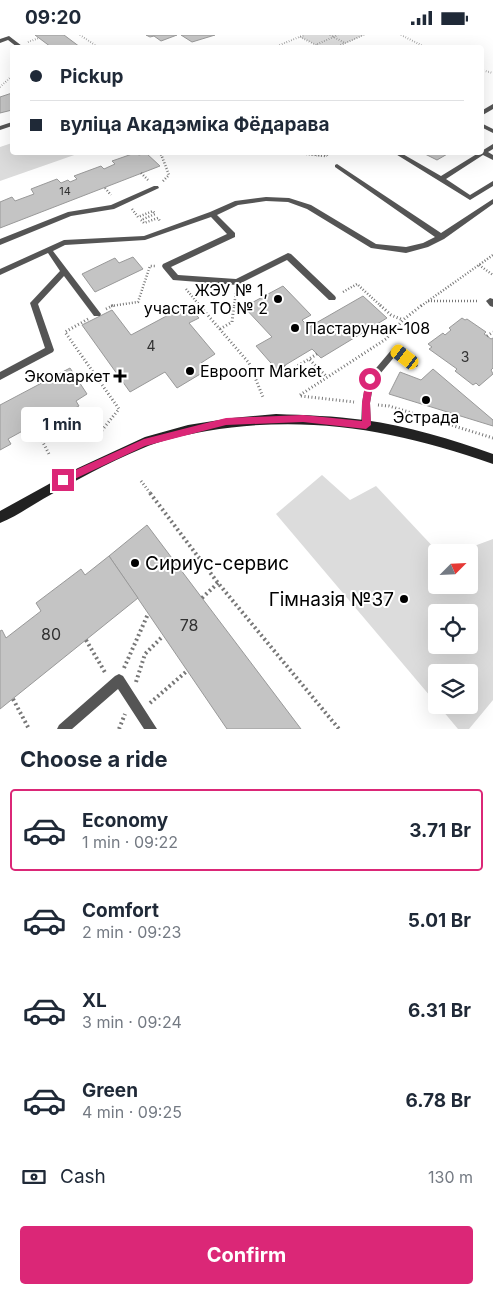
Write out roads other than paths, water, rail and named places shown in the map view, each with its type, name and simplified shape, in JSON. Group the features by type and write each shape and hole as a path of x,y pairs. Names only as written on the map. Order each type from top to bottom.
{"street":[{"path":"0,517 63,480 144,443 226,422 303,418 387,427 493,459"}],"lane":[{"path":"0,41 9,38 18,45"},
{"path":"400,155 470,198 493,183"},
{"path":"441,179 478,155"},
{"path":"337,166 441,237"},
{"path":"0,242 70,214 112,207 156,187"},
{"path":"0,272 64,243 145,238 237,203 266,199 289,200 309,207 374,246 406,250 425,245 441,237 493,201"},
{"path":"212,214 232,235 166,266 176,278 237,282 288,256 332,299"},
{"path":"49,250 97,314"},
{"path":"0,376 50,350 34,303 64,271"},
{"path":"366,425 366,403 370,379 396,350 414,365"},
{"path":"63,729 116,683 140,712 151,729"}],"place":[{"name":"ЖЭУ № 1, участак ТО № 2","path":"278,299"},
{"name":"Пастарунак-108","path":"295,328"},
{"name":"Евроопт Market","path":"190,371"},
{"name":"Экомаркет","path":"120,376"},
{"name":"Эстрада","path":"426,400"},
{"name":"Сириус-сервис","path":"135,563"},
{"name":"Гімназія №37","path":"404,599"}]}
